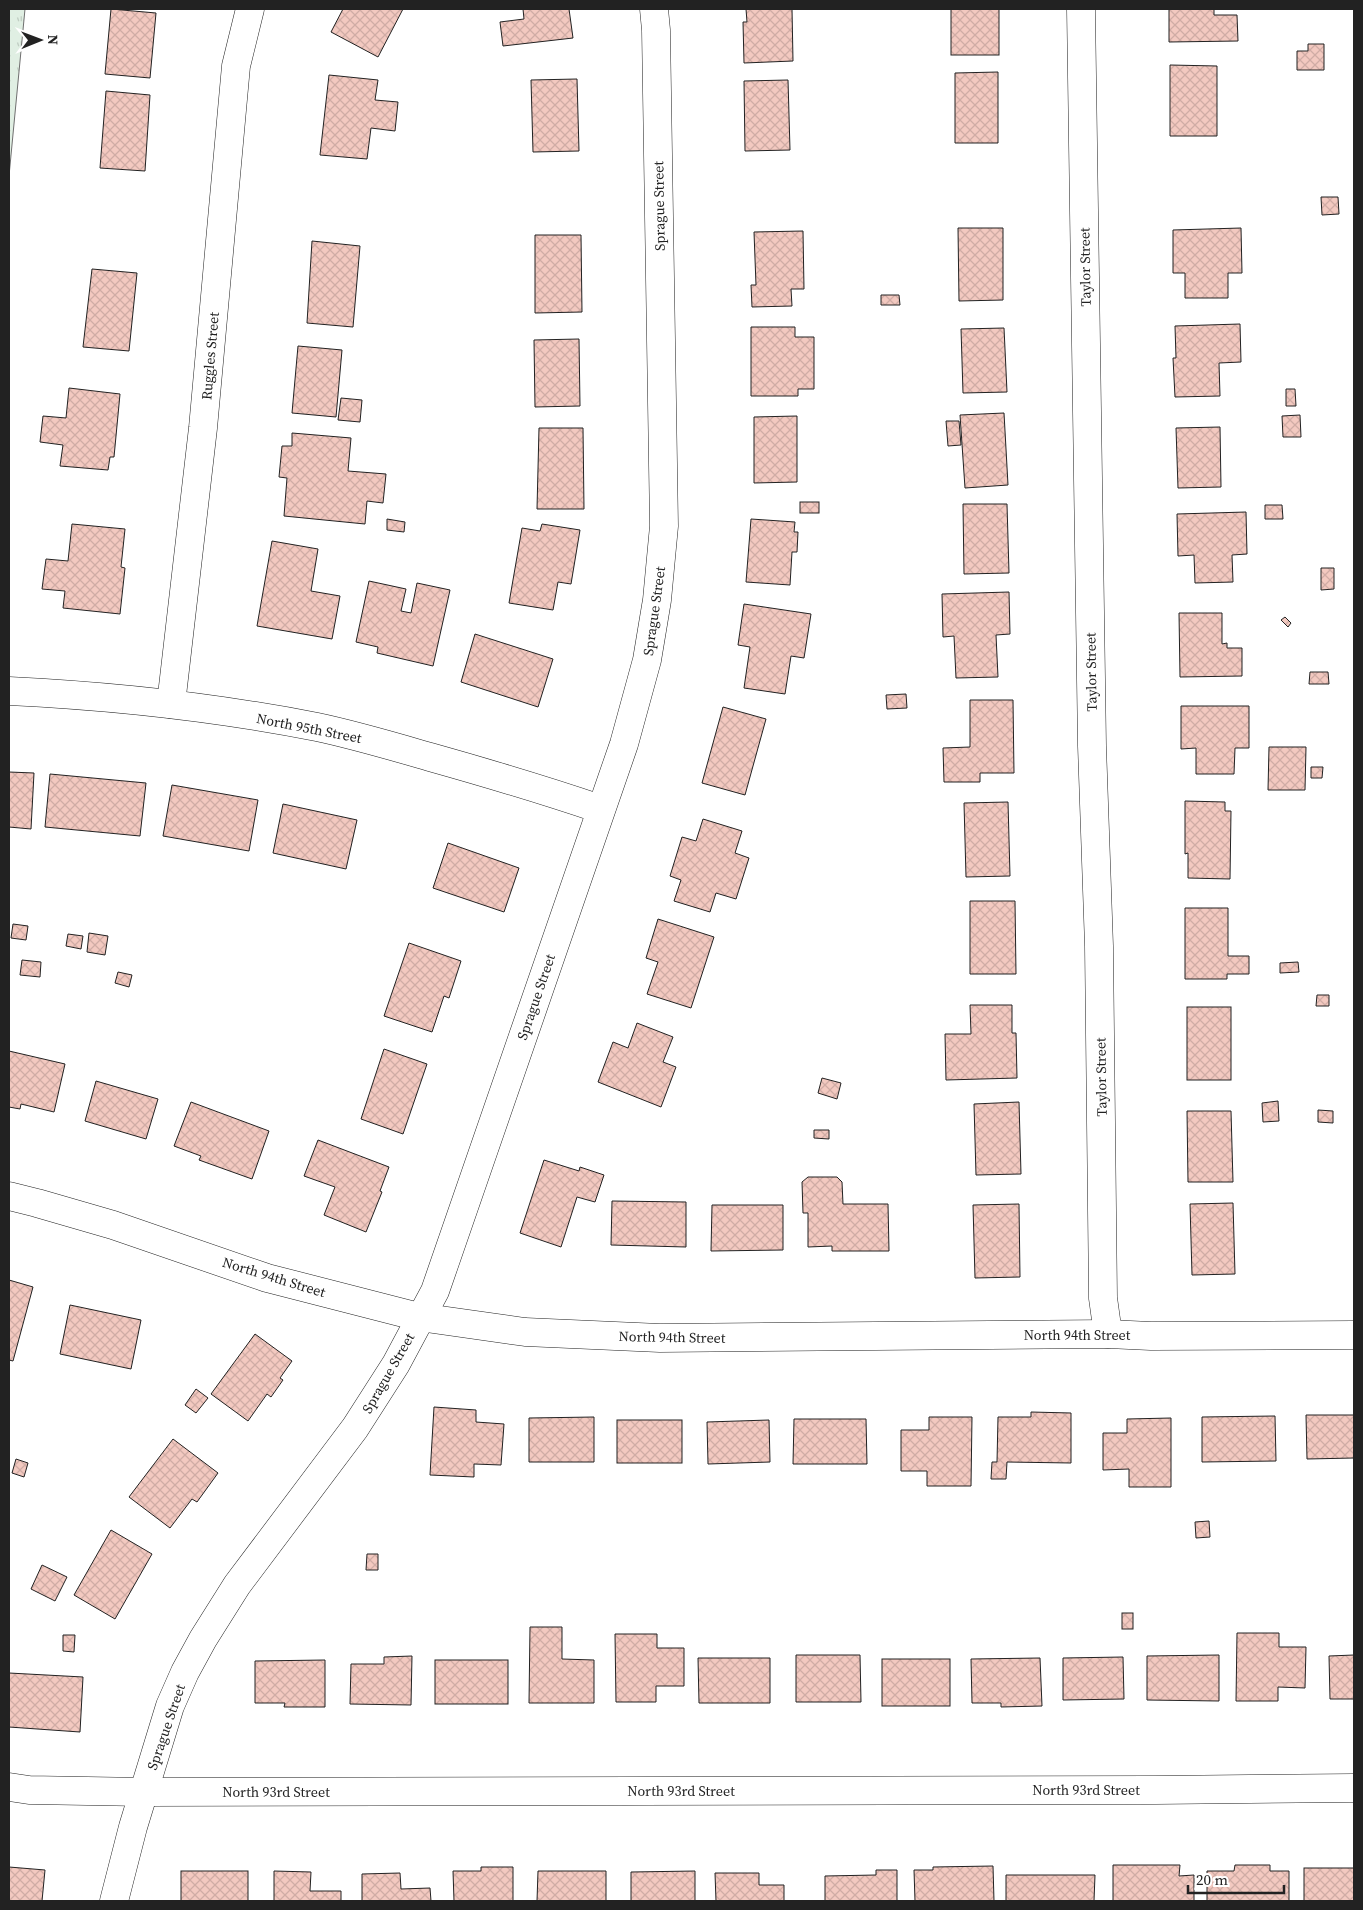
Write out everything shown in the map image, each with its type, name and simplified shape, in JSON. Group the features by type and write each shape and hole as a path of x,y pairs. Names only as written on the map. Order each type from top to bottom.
{"street":[{"name":"Ruggles Street","path":"171,704 203,428 236,66 250,9"},
{"name":"Sprague Street","path":"114,1901 133,1827 170,1706 185,1672 203,1639 238,1585 355,1428 396,1364 435,1291 624,744 647,660 658,600 664,526 654,9"},
{"name":"Taylor Street","path":"1081,9 1092,736 1099,946 1103,1298 1108,1334"},
{"name":"North 95th Street","path":"9,691 82,694 171,704 317,728 371,740 524,784 600,809"},
{"name":"North 94th Street","path":"9,1196 37,1202 113,1225 267,1278 420,1317 524,1332 660,1338 1108,1334 1151,1336 1354,1335"},
{"name":"North 93rd Street","path":"9,1787 29,1790 145,1792 1354,1788"}],"green space":[{"path":"9,9 25,9 9,176"}],"building":[{"path":"111,9 156,13 150,78 105,74"},
{"path":"343,9 403,9 378,57 331,32"},
{"path":"523,9 569,9 573,38 503,46 500,22 524,19"},
{"path":"746,9 792,9 793,61 744,63 743,22 747,22"},
{"path":"951,9 999,9 999,55 951,55"},
{"path":"1169,9 1214,9 1214,15 1237,15 1238,41 1169,42"},
{"path":"1308,44 1324,44 1324,70 1297,70 1297,51 1308,51"},
{"path":"1170,65 1217,66 1217,136 1170,136"},
{"path":"998,72 998,143 955,143 955,73"},
{"path":"329,75 378,80 375,100 398,102 395,131 371,128 367,159 320,155"},
{"path":"577,79 579,151 533,152 531,80"},
{"path":"788,80 790,150 745,151 744,81"},
{"path":"106,91 150,95 145,171 100,168"},
{"path":"1321,197 1338,197 1339,214 1322,215"},
{"path":"958,228 1003,228 1003,300 959,301"},
{"path":"1241,228 1242,273 1228,273 1228,298 1185,298 1185,273 1173,273 1173,230"},
{"path":"803,231 804,289 791,289 792,306 752,307 751,285 756,285 754,232"},
{"path":"535,235 581,235 582,312 535,313"},
{"path":"312,241 360,246 353,327 307,323"},
{"path":"92,269 137,273 129,351 83,347"},
{"path":"881,295 899,295 900,305 881,305"},
{"path":"1240,324 1241,362 1219,363 1220,396 1175,397 1173,358 1176,358 1175,326"},
{"path":"751,327 795,327 795,337 814,337 814,389 798,389 798,396 751,396"},
{"path":"1004,328 1007,392 963,393 961,329"},
{"path":"579,339 580,406 535,407 534,340"},
{"path":"298,346 342,350 336,417 292,413"},
{"path":"69,388 120,394 114,457 110,457 108,470 60,466 63,445 40,442 43,416 66,418"},
{"path":"1286,389 1295,389 1296,406 1286,406"},
{"path":"341,398 362,400 360,422 338,420"},
{"path":"1004,413 1008,485 965,488 960,415"},
{"path":"1300,415 1301,437 1283,437 1282,416"},
{"path":"797,416 797,482 754,483 754,417"},
{"path":"946,421 959,421 961,445 948,446"},
{"path":"1220,427 1221,487 1178,488 1176,428"},
{"path":"539,428 583,428 584,509 537,509"},
{"path":"292,433 351,438 348,471 386,474 383,503 367,501 365,524 284,516 287,478 279,477 282,446 292,446"},
{"path":"800,502 819,502 819,513 800,513"},
{"path":"963,504 1007,504 1009,573 964,574"},
{"path":"1265,505 1282,505 1283,519 1265,519"},
{"path":"1246,512 1247,554 1232,555 1233,582 1195,583 1194,555 1178,556 1177,514"},
{"path":"387,519 405,522 404,532 387,530"},
{"path":"751,519 795,522 794,532 798,532 797,552 792,552 790,585 746,582"},
{"path":"72,524 125,529 121,567 125,568 120,614 63,608 65,591 42,589 46,559 68,561"},
{"path":"542,524 580,530 571,584 558,582 553,610 509,603 522,528 540,531"},
{"path":"272,541 318,549 311,591 340,596 332,639 257,626"},
{"path":"1321,568 1334,568 1334,589 1321,590"},
{"path":"369,581 406,589 401,611 411,613 417,583 450,590 433,666 377,653 378,647 356,642"},
{"path":"1009,592 1010,634 996,635 998,677 956,678 954,636 943,637 942,594"},
{"path":"744,604 811,614 804,658 791,656 785,694 744,688 750,647 738,645"},
{"path":"1179,613 1222,613 1222,644 1227,643 1227,648 1242,648 1242,676 1180,677"},
{"path":"1285,617 1291,623 1288,627 1281,620"},
{"path":"475,634 553,659 538,707 461,682"},
{"path":"1310,672 1328,672 1329,684 1309,684"},
{"path":"906,694 907,708 887,709 886,695"},
{"path":"970,700 1013,700 1014,773 980,773 980,782 944,782 943,748 970,747"},
{"path":"1181,706 1249,706 1249,748 1235,748 1234,774 1196,774 1196,748 1181,749"},
{"path":"723,707 766,719 745,795 702,783"},
{"path":"1269,747 1306,747 1305,790 1268,790"},
{"path":"1311,767 1323,767 1322,778 1311,778"},
{"path":"9,772 34,773 31,829 9,827"},
{"path":"50,774 146,783 140,836 45,827"},
{"path":"172,785 258,800 249,851 163,836"},
{"path":"1185,801 1225,802 1225,811 1231,811 1230,879 1188,878 1188,853 1185,854"},
{"path":"1008,802 1010,876 966,877 964,803"},
{"path":"283,804 357,820 346,869 273,853"},
{"path":"703,819 742,831 735,853 749,858 736,899 716,893 710,912 674,901 681,880 670,876 682,837 696,841"},
{"path":"448,843 519,868 504,912 433,888"},
{"path":"970,901 1015,901 1016,974 970,974"},
{"path":"1185,908 1228,908 1228,956 1249,956 1249,974 1227,974 1227,979 1185,979"},
{"path":"658,919 714,937 691,1008 647,994 658,962 646,958"},
{"path":"13,924 28,926 26,940 11,938"},
{"path":"89,933 108,936 105,955 87,952"},
{"path":"68,934 83,936 81,949 66,946"},
{"path":"409,943 461,961 449,998 444,996 432,1032 384,1016"},
{"path":"22,960 41,962 40,977 20,975"},
{"path":"1298,962 1299,972 1280,973 1280,963"},
{"path":"118,972 132,975 129,987 115,983"},
{"path":"1317,995 1329,995 1329,1006 1316,1006"},
{"path":"970,1005 1012,1005 1012,1033 1016,1033 1017,1078 946,1080 945,1034 971,1034"},
{"path":"1187,1007 1231,1007 1231,1080 1187,1080"},
{"path":"637,1023 673,1037 663,1062 676,1067 661,1107 598,1082 613,1042 628,1048"},
{"path":"384,1049 427,1064 403,1134 361,1119"},
{"path":"9,1051 65,1064 54,1112 21,1104 20,1109 9,1107"},
{"path":"822,1078 841,1083 837,1099 818,1093"},
{"path":"96,1081 158,1099 146,1139 85,1121"},
{"path":"1278,1101 1279,1121 1263,1122 1262,1103"},
{"path":"191,1102 269,1131 252,1179 199,1160 201,1156 174,1146"},
{"path":"1019,1102 1021,1174 976,1175 974,1104"},
{"path":"1318,1110 1333,1111 1333,1123 1318,1122"},
{"path":"1187,1111 1231,1111 1233,1182 1188,1182"},
{"path":"814,1130 829,1130 829,1139 814,1138"},
{"path":"318,1140 389,1167 380,1191 382,1192 366,1232 324,1215 335,1187 304,1176"},
{"path":"544,1160 579,1171 580,1167 604,1175 595,1202 577,1197 561,1247 520,1233"},
{"path":"808,1177 837,1177 842,1182 843,1204 888,1204 889,1251 832,1251 832,1246 808,1247 808,1213 803,1213 802,1182"},
{"path":"612,1201 686,1202 686,1247 611,1245"},
{"path":"1233,1203 1235,1274 1192,1275 1190,1204"},
{"path":"1019,1204 1020,1277 975,1278 973,1205"},
{"path":"712,1205 783,1205 783,1250 711,1251"},
{"path":"9,1280 33,1287 13,1361 9,1360"},
{"path":"70,1305 141,1320 131,1369 60,1354"},
{"path":"255,1334 292,1361 280,1378 283,1380 271,1397 267,1394 248,1421 211,1394"},
{"path":"196,1389 208,1398 196,1413 185,1405"},
{"path":"434,1407 476,1410 476,1422 504,1424 501,1465 474,1464 474,1477 430,1475"},
{"path":"1031,1412 1071,1413 1071,1463 1007,1462 1006,1479 991,1479 992,1462 997,1462 998,1417 1031,1417"},
{"path":"1306,1415 1354,1415 1354,1458 1307,1459"},
{"path":"1275,1416 1276,1461 1202,1462 1202,1417"},
{"path":"594,1417 594,1462 529,1462 529,1418"},
{"path":"929,1417 972,1417 971,1486 927,1486 927,1471 901,1471 901,1430 929,1430"},
{"path":"1171,1418 1171,1487 1129,1487 1129,1469 1103,1470 1103,1433 1127,1433 1127,1419"},
{"path":"794,1419 866,1419 867,1464 793,1464"},
{"path":"617,1420 682,1420 682,1463 617,1463"},
{"path":"769,1420 770,1462 708,1464 707,1422"},
{"path":"173,1439 218,1473 197,1502 192,1499 170,1528 129,1497"},
{"path":"16,1459 28,1463 24,1477 12,1473"},
{"path":"1209,1521 1210,1537 1196,1538 1195,1522"},
{"path":"111,1530 152,1554 115,1619 74,1595"},
{"path":"367,1554 378,1554 378,1570 366,1570"},
{"path":"42,1565 67,1577 55,1601 31,1589"},
{"path":"1122,1613 1133,1613 1133,1629 1122,1629"},
{"path":"530,1627 562,1627 562,1659 594,1660 594,1703 529,1703"},
{"path":"1237,1633 1279,1633 1279,1647 1306,1647 1305,1688 1278,1687 1278,1701 1236,1701"},
{"path":"615,1634 657,1634 657,1648 684,1648 684,1686 656,1686 656,1702 616,1702"},
{"path":"63,1635 75,1635 74,1652 63,1651"},
{"path":"796,1655 860,1655 861,1702 796,1702"},
{"path":"1219,1655 1219,1701 1147,1700 1147,1656"},
{"path":"1354,1655 1354,1699 1330,1699 1329,1656"},
{"path":"412,1656 411,1705 350,1704 351,1664 384,1664 384,1657"},
{"path":"1123,1657 1124,1699 1063,1700 1063,1658"},
{"path":"698,1658 770,1658 770,1703 699,1703"},
{"path":"1040,1658 1042,1706 1001,1707 1001,1703 972,1703 971,1659"},
{"path":"882,1659 950,1659 950,1706 882,1706"},
{"path":"325,1660 325,1707 284,1707 285,1703 255,1703 255,1661"},
{"path":"435,1660 508,1660 508,1704 435,1704"},
{"path":"9,1673 83,1677 80,1732 9,1727"},
{"path":"1113,1865 1180,1865 1179,1876 1194,1875 1194,1901 1113,1901"},
{"path":"1235,1865 1270,1865 1270,1871 1289,1871 1289,1901 1207,1901 1207,1871 1234,1871"},
{"path":"993,1866 994,1901 915,1901 914,1870 933,1870 933,1867"},
{"path":"9,1867 45,1870 42,1901 9,1901"},
{"path":"481,1867 513,1867 513,1901 454,1901 453,1871 481,1871"},
{"path":"1304,1868 1354,1868 1354,1901 1304,1901"},
{"path":"876,1870 897,1870 897,1901 825,1901 825,1876 876,1875"},
{"path":"181,1871 248,1871 248,1901 181,1901"},
{"path":"274,1871 311,1872 310,1891 341,1891 341,1901 274,1901"},
{"path":"538,1871 606,1871 606,1901 537,1901"},
{"path":"695,1871 695,1901 631,1901 631,1872"},
{"path":"400,1873 401,1889 430,1888 431,1901 362,1901 362,1874"},
{"path":"715,1873 759,1873 759,1885 784,1885 784,1901 716,1901"},
{"path":"1006,1875 1095,1875 1094,1901 1006,1901"}]}
